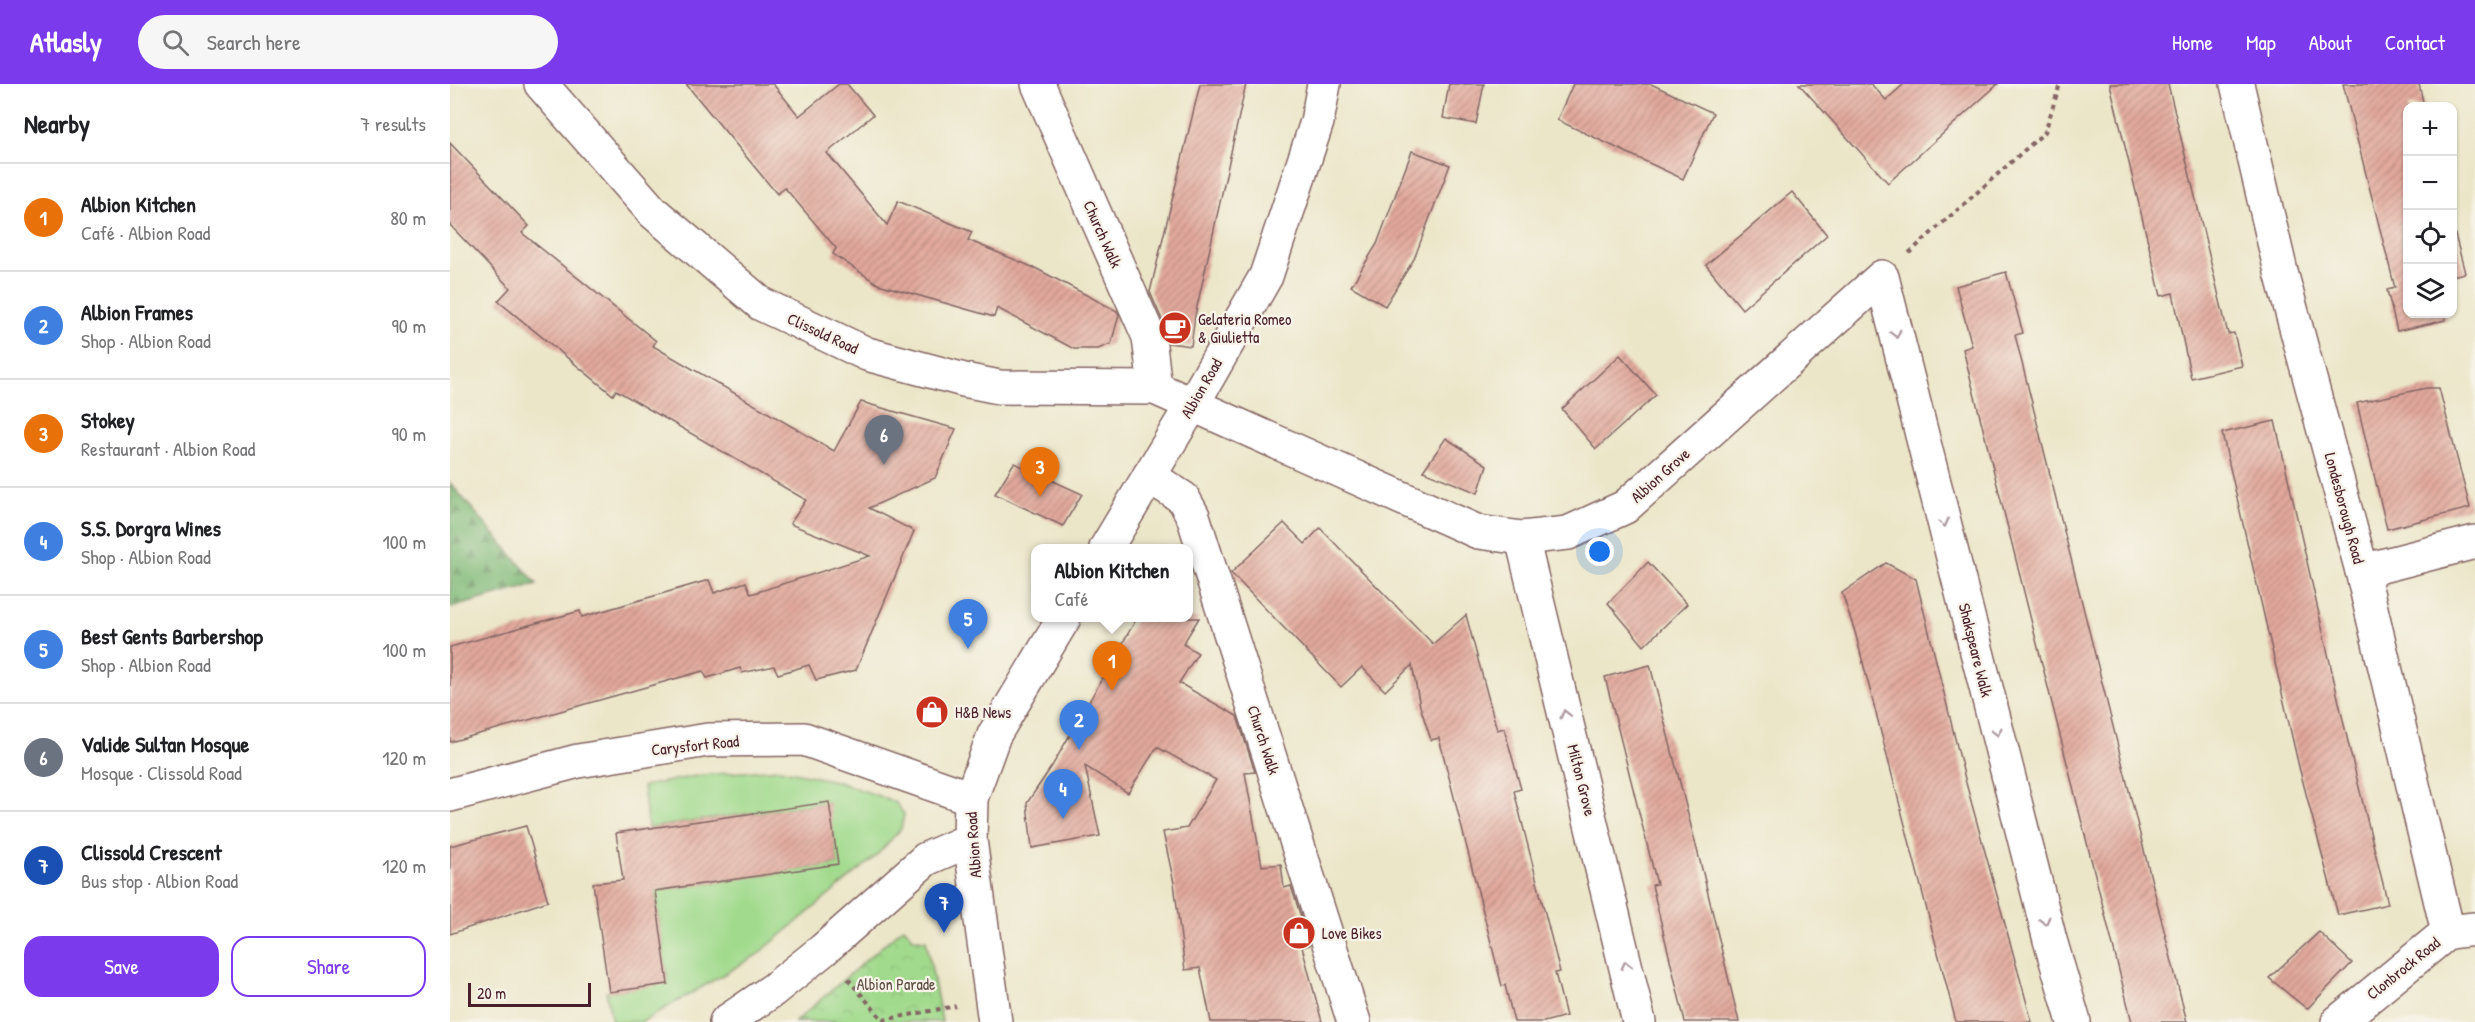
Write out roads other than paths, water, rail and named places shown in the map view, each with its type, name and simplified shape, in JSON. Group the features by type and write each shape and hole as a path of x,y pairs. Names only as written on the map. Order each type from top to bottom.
{"street":[{"name":"Clissold Road","path":"541,84 653,212 761,304 867,354 964,380 999,387 1155,388 1192,405"},
{"name":"Church Walk","path":"1038,84 1149,337 1155,388"},
{"name":"Albion Road","path":"1109,544 1266,276 1317,122 1324,84"},
{"name":"Londesborough Road","path":"2237,84 2281,272 2461,931"},
{"name":"Albion Grove","path":"1192,405 1478,532 1522,538 1568,533 1625,507 1882,277"},
{"name":"Shakspeare Walk","path":"1882,277 2050,940 2074,1022"},
{"name":"Church Walk","path":"1149,476 1182,498 1193,516 1354,1022"},
{"name":"Milton Grove","path":"1522,538 1639,1022"},
{"path":"2362,571 2475,543"},
{"name":"Albion Road","path":"994,1010 970,840 971,798 994,735 1062,622"},
{"name":"Carysfort Road","path":"450,795 578,761 696,742 804,739 971,798"},
{"path":"726,1022 774,990 823,950 926,858 970,840"},
{"name":"Clonbrock Road","path":"2337,1022 2461,931"}],"place":[{"name":"Gelateria Romeo & Giulietta","path":"1175,328"},
{"name":"Valide Sultan Mosque","path":"884,465"},
{"name":"Stokey","path":"1040,497"},
{"name":"Best Gents Barbershop","path":"968,649"},
{"name":"Albion Kitchen","path":"1112,691"},
{"name":"H&B News","path":"932,712"},
{"name":"Albion Frames","path":"1079,750"},
{"name":"S.S. Dorgra Wines","path":"1063,819"},
{"name":"Clissold Crescent","path":"944,933"},
{"name":"Love Bikes","path":"1299,933"}],"park label":[{"name":"Albion Parade","path":"896,984"}]}
